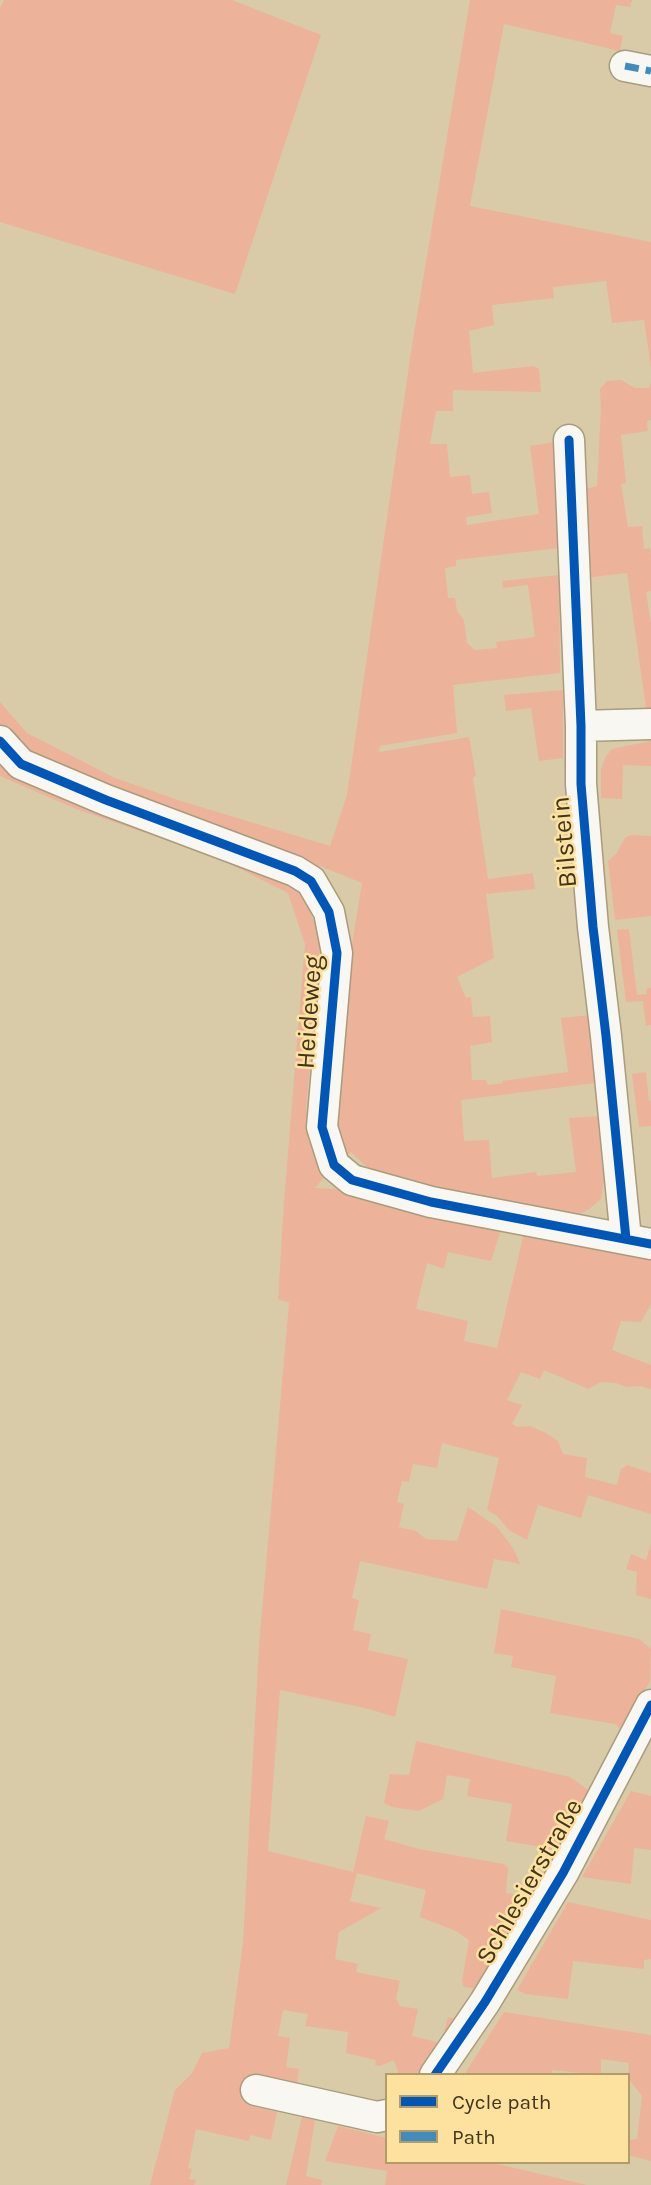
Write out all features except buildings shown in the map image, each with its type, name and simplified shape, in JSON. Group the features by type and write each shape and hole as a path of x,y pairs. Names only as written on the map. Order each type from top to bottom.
{"street":[{"name":"Bilstein","path":"569,440 581,784 593,927 606,1036 638,1241"},
{"path":"581,726 651,724"},
{"name":"Heideweg","path":"0,741 21,764 106,800 295,871 311,881 329,912 337,954 322,1127 334,1165 352,1180 432,1202 638,1241"},
{"name":"Schlesierstraße","path":"436,2073 485,2002 563,1874 651,1704"},
{"path":"256,2090 377,2117 385,2115"}],"shaded area":[{"path":"4,0 232,0 321,35 235,294 0,222 0,8"},
{"path":"470,0 632,0 630,7 616,5 610,33 623,36 620,51 504,24 470,206 651,242 651,367 644,320 612,323 606,281 553,287 554,298 492,305 494,325 469,331 473,373 533,366 539,369 541,392 453,390 453,411 436,411 430,444 447,444 450,477 470,475 472,494 489,492 492,513 466,517 467,525 539,514 530,446 554,442 560,507 558,548 456,560 456,566 445,568 448,598 455,598 457,611 464,620 467,643 475,650 497,648 496,642 535,637 528,585 503,588 502,581 559,575 560,673 453,685 457,733 380,746 379,752 469,737 488,879 533,873 535,889 486,894 494,958 457,977 466,998 471,997 473,1017 490,1016 492,1042 470,1046 472,1080 486,1080 488,1085 568,1072 561,1018 591,1015 595,1083 461,1100 464,1141 489,1140 492,1178 536,1172 537,1176 576,1172 569,1118 602,1116 604,1181 601,1199 576,1216 477,1202 372,1172 351,1152 334,1165 315,1188 336,1189 366,1200 501,1229 491,1261 448,1252 444,1269 427,1263 416,1309 468,1321 464,1341 497,1348 524,1233 651,1256 651,1304 641,1322 621,1321 612,1350 651,1365 651,1389 601,1382 588,1389 544,1370 540,1379 521,1372 507,1400 522,1405 512,1424 518,1427 530,1426 544,1432 558,1441 563,1454 587,1458 585,1477 617,1485 621,1469 627,1465 651,1473 651,1514 588,1495 581,1518 538,1505 527,1540 509,1530 497,1516 487,1510 499,1458 442,1443 437,1468 413,1464 409,1482 402,1481 397,1502 404,1504 399,1527 416,1531 426,1539 457,1541 468,1507 497,1527 513,1548 520,1564 494,1559 487,1589 360,1561 352,1598 359,1600 353,1630 371,1634 368,1650 408,1659 395,1717 280,1690 268,1851 353,1872 366,1816 389,1821 384,1839 419,1849 504,1864 508,1868 506,1893 533,1897 480,1988 469,1988 463,1986 462,1981 469,1940 456,1931 420,1917 426,1890 357,1873 350,1901 381,1908 339,1932 335,1959 358,1964 356,1972 400,1981 396,1998 400,2006 418,2009 412,2036 441,2043 448,2017 461,2020 422,2073 398,2073 394,2060 380,2066 375,2065 376,2060 346,2053 348,2032 305,2026 308,2014 283,2010 278,2036 290,2038 286,2067 299,2069 297,2084 259,2075 251,2106 277,2112 271,2140 250,2135 249,2141 196,2129 188,2168 192,2169 189,2179 196,2180 194,2185 150,2185 175,2090 192,2073 202,2053 229,2048 243,1943 259,1645 289,1303 278,1299 305,944 288,893 218,858 76,809 0,776 0,702 27,733 115,778 330,846 347,795 412,345","holes":["310,862 362,883 322,1127 306,1110 321,939 307,904 293,886"]},
{"path":"621,380 635,388 649,388 651,383 651,420 647,422 648,431 621,435 626,483 621,484 628,527 642,526 644,549 650,548 651,555 651,591 646,592 651,624 651,708 646,708 627,573 584,578 586,489 597,486 600,389 607,381"},
{"path":"563,690 563,758 539,761 531,708 506,711 504,695"},
{"path":"651,741 651,766 623,765 622,799 601,798 601,769 612,749"},
{"path":"631,835 651,836 651,916 615,920 608,861 616,854 625,838"},
{"path":"629,929 637,995 647,994 646,989 651,988 651,1025 646,1026 643,1001 626,1002 617,930"},
{"path":"646,1072 651,1101 651,1126 639,1127 632,1074"},
{"path":"651,1544 651,1599 636,1595 637,1572 626,1569 631,1554 646,1560"},
{"path":"501,1609 639,1639 651,1649 650,1681 624,1732 615,1724 550,1713 556,1676 511,1667 513,1656 494,1653"},
{"path":"416,1741 570,1777 587,1789 588,1799 559,1850 506,1841 512,1804 467,1796 470,1779 447,1775 443,1799 419,1811 392,1807 384,1803 390,1774 409,1775"},
{"path":"631,1791 651,1796 651,1850 634,1848 631,1884 582,1877"},
{"path":"568,1902 651,1920 651,1959 644,1960 644,1969 573,1961 568,1999 525,1994 517,1990"},
{"path":"504,2012 651,2035 651,2161 630,2156 630,2140 637,2139 642,2096 630,2081 629,2063 601,2059 601,2073 552,2070 552,2073 465,2073"},
{"path":"302,2117 315,2120 306,2176 322,2180 321,2185 286,2185"},
{"path":"338,2126 385,2138 385,2164 498,2164 587,2185 385,2185 387,2171 325,2161"}],"marked path":[{"path":"625,66 651,71"}],"cycle path":[{"path":"569,440 581,784 593,927 626,1239"},
{"path":"0,741 21,764 106,800 295,871 311,881 329,912 337,953 322,1127 334,1165 352,1180 431,1202 651,1244"},
{"path":"436,2073 485,2002 563,1873 651,1705"}]}
